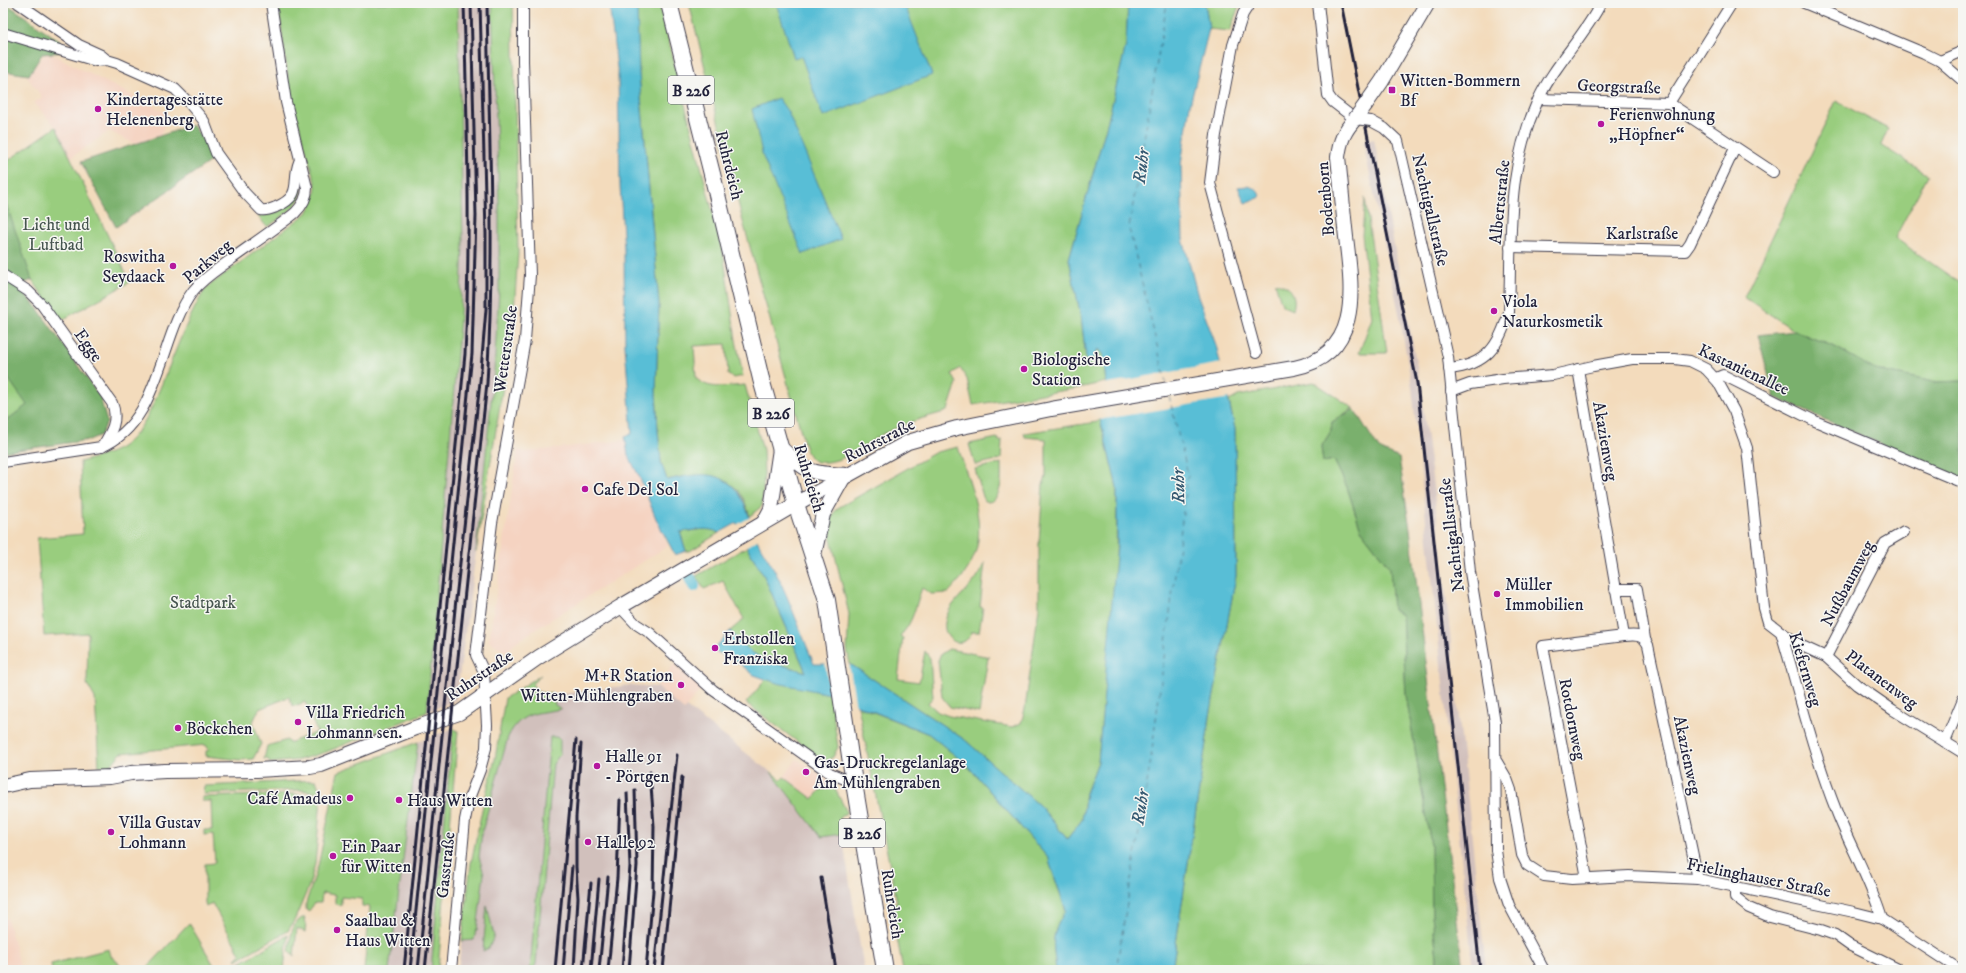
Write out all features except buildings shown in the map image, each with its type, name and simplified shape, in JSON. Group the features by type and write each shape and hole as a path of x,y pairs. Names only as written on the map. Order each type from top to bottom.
{"main road":[{"name":"Ruhrdeich","path":"669,3 761,379 796,504 814,555 827,600 854,783 885,970"},
{"name":"Bodenborn","path":"1235,379 1302,367 1312,363 1335,345 1345,329 1348,321 1352,295 1338,157 1339,144 1351,119 1366,104 1382,81 1428,3"},
{"name":"Ruhrstraße","path":"3,786 30,780 110,777 131,773 199,770 234,771 316,766 415,728 459,713 539,657 620,607 761,524 908,442 930,434 1051,409 1235,379"},
{"name":"B 226","path":"780,448 799,465 811,472 846,476"},
{"path":"761,524 771,509 780,448"},
{"path":"814,555 823,514 846,476"}],"street":[{"path":"18,3 79,45 101,55 107,60 175,89 201,117 216,153 244,192 261,210 268,210 290,198 297,184 300,160"},
{"name":"Parkweg","path":"3,462 101,447 113,442 123,434 133,423 146,402 182,312 188,299 198,285 295,214 303,206 307,188 286,102 271,3"},
{"name":"Wetterstraße","path":"485,695 484,672 476,655 492,523 525,340 530,275 523,69 523,3"},
{"path":"1250,3 1243,14 1233,45 1216,135 1210,183 1256,353"},
{"path":"1318,3 1328,95 1333,102 1351,119"},
{"name":"Albertstraße","path":"1449,369 1474,364 1485,357 1496,346 1509,312 1512,196 1516,166 1524,138 1539,99 1563,58 1601,3"},
{"path":"1669,103 1732,3"},
{"path":"1804,3 1940,61 1963,81"},
{"path":"3,33 96,61 107,60"},
{"path":"1940,61 1963,51"},
{"name":"Georgstraße","path":"1539,99 1669,103 1773,172"},
{"name":"Nachtigallstraße","path":"1351,119 1374,122 1392,134 1398,141 1445,341 1470,572 1495,722 1497,762 1496,850 1503,892 1544,970"},
{"name":"Karlstraße","path":"1510,246 1685,251 1690,244 1735,148"},
{"name":"Egge","path":"3,275 28,291 42,305 112,403 116,416 114,426 101,447"},
{"name":"Kastanienallee","path":"1451,391 1470,384 1503,379 1553,375 1632,359 1675,359 1690,362 1706,369 1716,378 1723,375 1815,421 1963,483"},
{"name":"Akazienweg","path":"1578,369 1624,636"},
{"name":"Kiefernweg","path":"1716,378 1734,410 1747,448 1764,608 1768,622 1781,632 1814,751 1836,811 1874,895 1882,919"},
{"name":"Nußbaumweg","path":"1826,657 1885,543 1904,532"},
{"name":"Akazienweg","path":"1615,589 1637,589 1645,639 1655,674 1698,879"},
{"path":"620,607 636,624 650,633 713,690 830,773 854,783"},
{"name":"Platanenweg","path":"1781,632 1802,646 1826,657 1857,685 1893,710 1963,753"},
{"path":"1624,636 1636,635 1645,639"},
{"name":"Rotdornweg","path":"1587,878 1543,646 1624,636"},
{"name":"Gasstraße","path":"450,970 465,820 470,796 486,748 487,724 485,695"},
{"path":"1945,742 1963,699"},
{"name":"Frielinghauser Straße","path":"1497,762 1507,779 1511,790 1522,855 1527,865 1544,876 1557,878 1652,876 1698,879 1882,919 1960,970"},
{"path":"1735,886 1735,897 1749,908 1770,917 1835,935 1849,945 1900,970"}],"shaded area":[{"path":"459,3 492,3 499,203 499,289 494,372 476,552 456,700 427,712 460,318 463,243"},
{"name":"Kindertagesstätte Helenenberg","path":"47,52 169,114 153,153 109,131 70,158 56,127 34,103 42,97 27,77"},
{"path":"1374,139 1420,383 1440,540 1486,970 1473,970 1412,387 1400,318 1363,142"},
{"path":"626,440 628,455 639,476 643,489 668,546 517,641 507,652 489,641 518,450 525,452"},
{"path":"674,664 701,689 684,710 657,687"},
{"path":"630,685 657,687 684,710 686,707 771,772 821,837 842,834 864,970 458,970 471,863 495,759 504,709 554,705 553,694 556,695"},
{"path":"453,728 431,970 389,970 418,742"},
{"path":"797,759 834,787 820,790 813,799 784,777"},
{"path":"7,918 21,970 3,970 3,919"}],"green space":[{"path":"3,3 7,4 74,51 42,54 29,75 3,71"},
{"name":"Stadtpark","path":"278,3 458,3 463,243 460,318 427,712 326,752 299,760 270,763 268,759 264,759 267,746 287,740 289,743 317,732 312,720 314,720 305,702 295,706 292,705 289,697 259,709 253,722 261,744 253,759 241,760 206,756 206,751 209,750 206,745 121,753 111,765 99,767 95,698 87,684 88,633 44,636 37,538 83,534 80,462 120,448 129,441 143,424 189,319 206,288 307,213 314,200 316,186 290,92"},
{"path":"492,3 513,3 518,253 513,326 476,552 494,372 499,289 499,203"},
{"path":"636,3 659,3 723,252 743,376 734,378 728,375 726,344 694,346 696,378 706,385 719,387 745,385 763,450 764,473 762,506 750,516 740,493 725,481 706,476 667,480 661,462 656,392 659,304 639,74"},
{"path":"689,3 1128,3 1126,45 1109,117 1069,259 1081,317 1087,365 1099,349 1103,355 1106,382 1079,388 973,405 967,379 960,368 952,374 957,383 948,410 945,412 916,420 894,429 837,460 818,462 812,459 806,450 742,218"},
{"path":"1205,3 1240,3 1230,31 1209,29"},
{"path":"1836,101 1888,129 1881,145 1928,175 1895,238 1963,285 1963,381 1934,382 1875,370 1837,348 1795,331 1744,297"},
{"path":"193,125 215,158 116,227 81,162"},
{"name":"Licht und Luftbad","path":"56,127 130,282 60,321 15,254 3,219 3,164"},
{"path":"299,178 302,186 299,200 288,212 269,226 266,226 258,216 274,213 288,206 297,194"},
{"path":"3,194 32,280 18,286 38,309 100,397 107,422 101,435 89,440 3,452 3,423 27,405 3,371"},
{"path":"1365,198 1387,353 1359,353 1372,318 1362,235"},
{"path":"1275,283 1289,288 1292,292 1294,300 1293,310 1282,305"},
{"path":"1795,331 1837,348 1875,370 1934,382 1963,381 1963,478 1894,450 1774,397 1758,335"},
{"path":"3,371 28,405 3,423"},
{"path":"1314,382 1353,408 1332,422 1331,431 1321,447 1323,462 1334,460 1347,487 1361,530 1390,568 1393,610 1402,615 1406,695 1431,845 1432,915 1437,957 1436,970 1172,970 1210,716 1236,576 1235,429 1229,401 1238,396"},
{"path":"1354,409 1379,449 1399,458 1410,529 1463,970 1436,970 1437,957 1432,915 1431,845 1406,695 1402,615 1393,610 1390,568 1361,530 1347,487 1334,460 1323,462 1321,447 1331,431 1332,422"},
{"path":"1100,419 1117,487 1116,569 1098,762 1086,793 1082,820 1067,839 1041,807 965,740 850,664 847,650 849,614 828,526 836,509 936,452 958,447 976,505 979,534 976,549 971,563 961,579 948,593 931,594 922,588 914,614 905,631 900,636 903,638 898,679 919,682 925,651 930,658 933,697 928,703 938,712 949,716 1012,727 1021,723 1025,709 1039,607 1039,543 1043,484 1046,477 1046,439 1025,437 1024,433 1097,422"},
{"path":"997,438 999,441 1002,440 1001,459 975,465 969,444"},
{"path":"1001,463 1000,488 993,501 988,502 984,500 975,469"},
{"path":"705,529 715,530 719,533 690,551 686,551 680,532"},
{"path":"747,547 764,576 806,672 765,660 750,651 730,631 744,619 723,581 704,589 696,576"},
{"path":"985,562 980,607 983,608 979,632 972,632 964,641 953,641 946,633 945,626 948,613 955,602 976,579"},
{"path":"949,649 990,657 988,658 979,713 950,707 942,697 938,660 942,653"},
{"path":"541,675 532,684 538,692 553,694 555,705 561,709 537,713 524,718 518,722 508,737 482,832 479,857 484,874 477,930 474,940 462,941 471,863 495,759 505,698"},
{"path":"766,679 830,694 838,747 833,757 827,761 819,758 746,703"},
{"path":"858,706 929,734 967,765 1049,859 1066,911 1057,926 1055,933 1054,952 1056,970 903,970 891,905 897,902"},
{"path":"453,728 458,731 438,970 431,970"},
{"path":"550,737 560,739 560,754 553,764 536,964 533,970 530,970"},
{"path":"418,742 389,970 364,970 370,907 362,906 362,899 341,897 341,905 335,904 335,895 322,893 321,903 315,903 308,912 306,909 306,903 318,866 338,772"},
{"path":"771,772 781,780 784,777 813,799 820,790 834,787 847,812 839,818 842,834 821,837"},
{"path":"316,780 319,793 300,790 203,794 204,786"},
{"path":"293,794 316,796 321,799 315,864 309,886 295,919 288,931 236,960 235,959 241,955 212,903 206,907 205,904 205,864 215,863 213,834 204,835 204,830 212,830 211,801 202,801 202,797"},
{"path":"487,905 494,936 489,948 483,951"},
{"path":"302,918 305,918 304,921 306,922 305,932 297,928 294,956 289,952 293,928"},
{"path":"189,923 215,967 210,970 145,970"},
{"path":"288,935 284,970 245,970 242,962 238,964"},
{"path":"109,949 111,956 126,970 52,970 51,964"}],"water":[{"name":"Ruhr","path":"609,3 636,3 637,7 639,74 659,304 656,391 658,431 661,462 667,480 705,475 726,481 733,487 739,493 743,501 758,542 773,567 791,605 814,664 850,664 965,740 1041,807 1067,839 1082,820 1086,793 1098,762 1117,545 1117,487 1100,419 1106,382 1103,355 1098,349 1087,366 1081,317 1069,259 1109,117 1126,45 1128,3 1205,3 1209,29 1190,105 1181,165 1183,239 1198,297 1216,345 1235,429 1236,576 1210,716 1172,970 1056,970 1054,952 1055,933 1057,926 1066,910 1049,859 967,765 929,734 830,694 777,683 754,675 736,661 713,650 730,631 750,651 765,660 806,672 764,576 747,547 737,523 719,533 705,529 680,532 686,551 675,555 657,521 639,476 628,455 625,436 632,434 625,346 624,251 620,185 618,76"},
{"path":"776,3 904,3 932,75 823,117 801,56 794,58"},
{"path":"778,98 788,112 841,239 803,254 763,157 752,109"},
{"path":"1248,186 1257,191 1260,197 1245,203 1238,187"}],"pier":[{"path":"1222,363 1230,398 1098,420 1103,384"},
{"path":"752,516 759,539 745,547 736,526 728,530"},
{"path":"825,662 849,662 856,708 830,697"}],"waterway":[{"path":"690,578 694,586"}],"ferry route":[{"path":"1166,383 1129,228 1167,3"},
{"path":"1116,970 1150,765 1188,475 1169,396"}],"railway":[{"path":"404,970 465,354 468,222 464,3"},
{"path":"410,970 472,354 476,216 471,3"},
{"path":"418,970 480,382 486,309 486,234 480,3"},
{"path":"425,970 487,383 491,288 487,3"},
{"path":"1341,3 1417,383 1480,970"},
{"path":"555,970 576,740"},
{"path":"574,970 578,898 576,867 576,817 581,744"},
{"path":"654,970 677,755"},
{"path":"646,970 653,891 654,826 650,772"},
{"path":"663,970 682,777"},
{"path":"629,970 637,865 635,790"},
{"path":"622,970 630,866 627,793"},
{"path":"608,970 617,878 620,800"},
{"path":"563,970 572,866"},
{"path":"599,970 608,877"},
{"path":"821,878 836,970"},
{"path":"591,970 599,879"},
{"path":"583,970 591,883"}],"place":[{"name":"Witten-Bommern Bf","path":"1392,90"},
{"name":"Kindertagesstätte Helenenberg","path":"98,109"},
{"name":"Ferienwohnung „Höpfner“","path":"1601,124"},
{"name":"Roswitha Seydaack","path":"173,266"},
{"name":"Viola Naturkosmetik","path":"1494,311"},
{"name":"Biologische Station","path":"1024,369"},
{"name":"Cafe Del Sol","path":"585,489"},
{"name":"Müller Immobilien","path":"1497,594"},
{"name":"Erbstollen Franziska","path":"715,648"},
{"name":"M+R Station Witten-Mühlengraben","path":"681,685"},
{"name":"Villa Friedrich Lohmann sen.","path":"298,722"},
{"name":"Böckchen","path":"178,728"},
{"name":"Halle 91 - Pörtgen","path":"597,766"},
{"name":"Gas-Druckregelanlage Am Mühlengraben","path":"806,772"},
{"name":"Café Amadeus","path":"350,798"},
{"name":"Haus Witten","path":"399,800"},
{"name":"Villa Gustav Lohmann","path":"111,832"},
{"name":"Halle 92","path":"588,842"},
{"name":"Ein Paar für Witten","path":"333,856"},
{"name":"Saalbau & Haus Witten","path":"337,930"}]}
